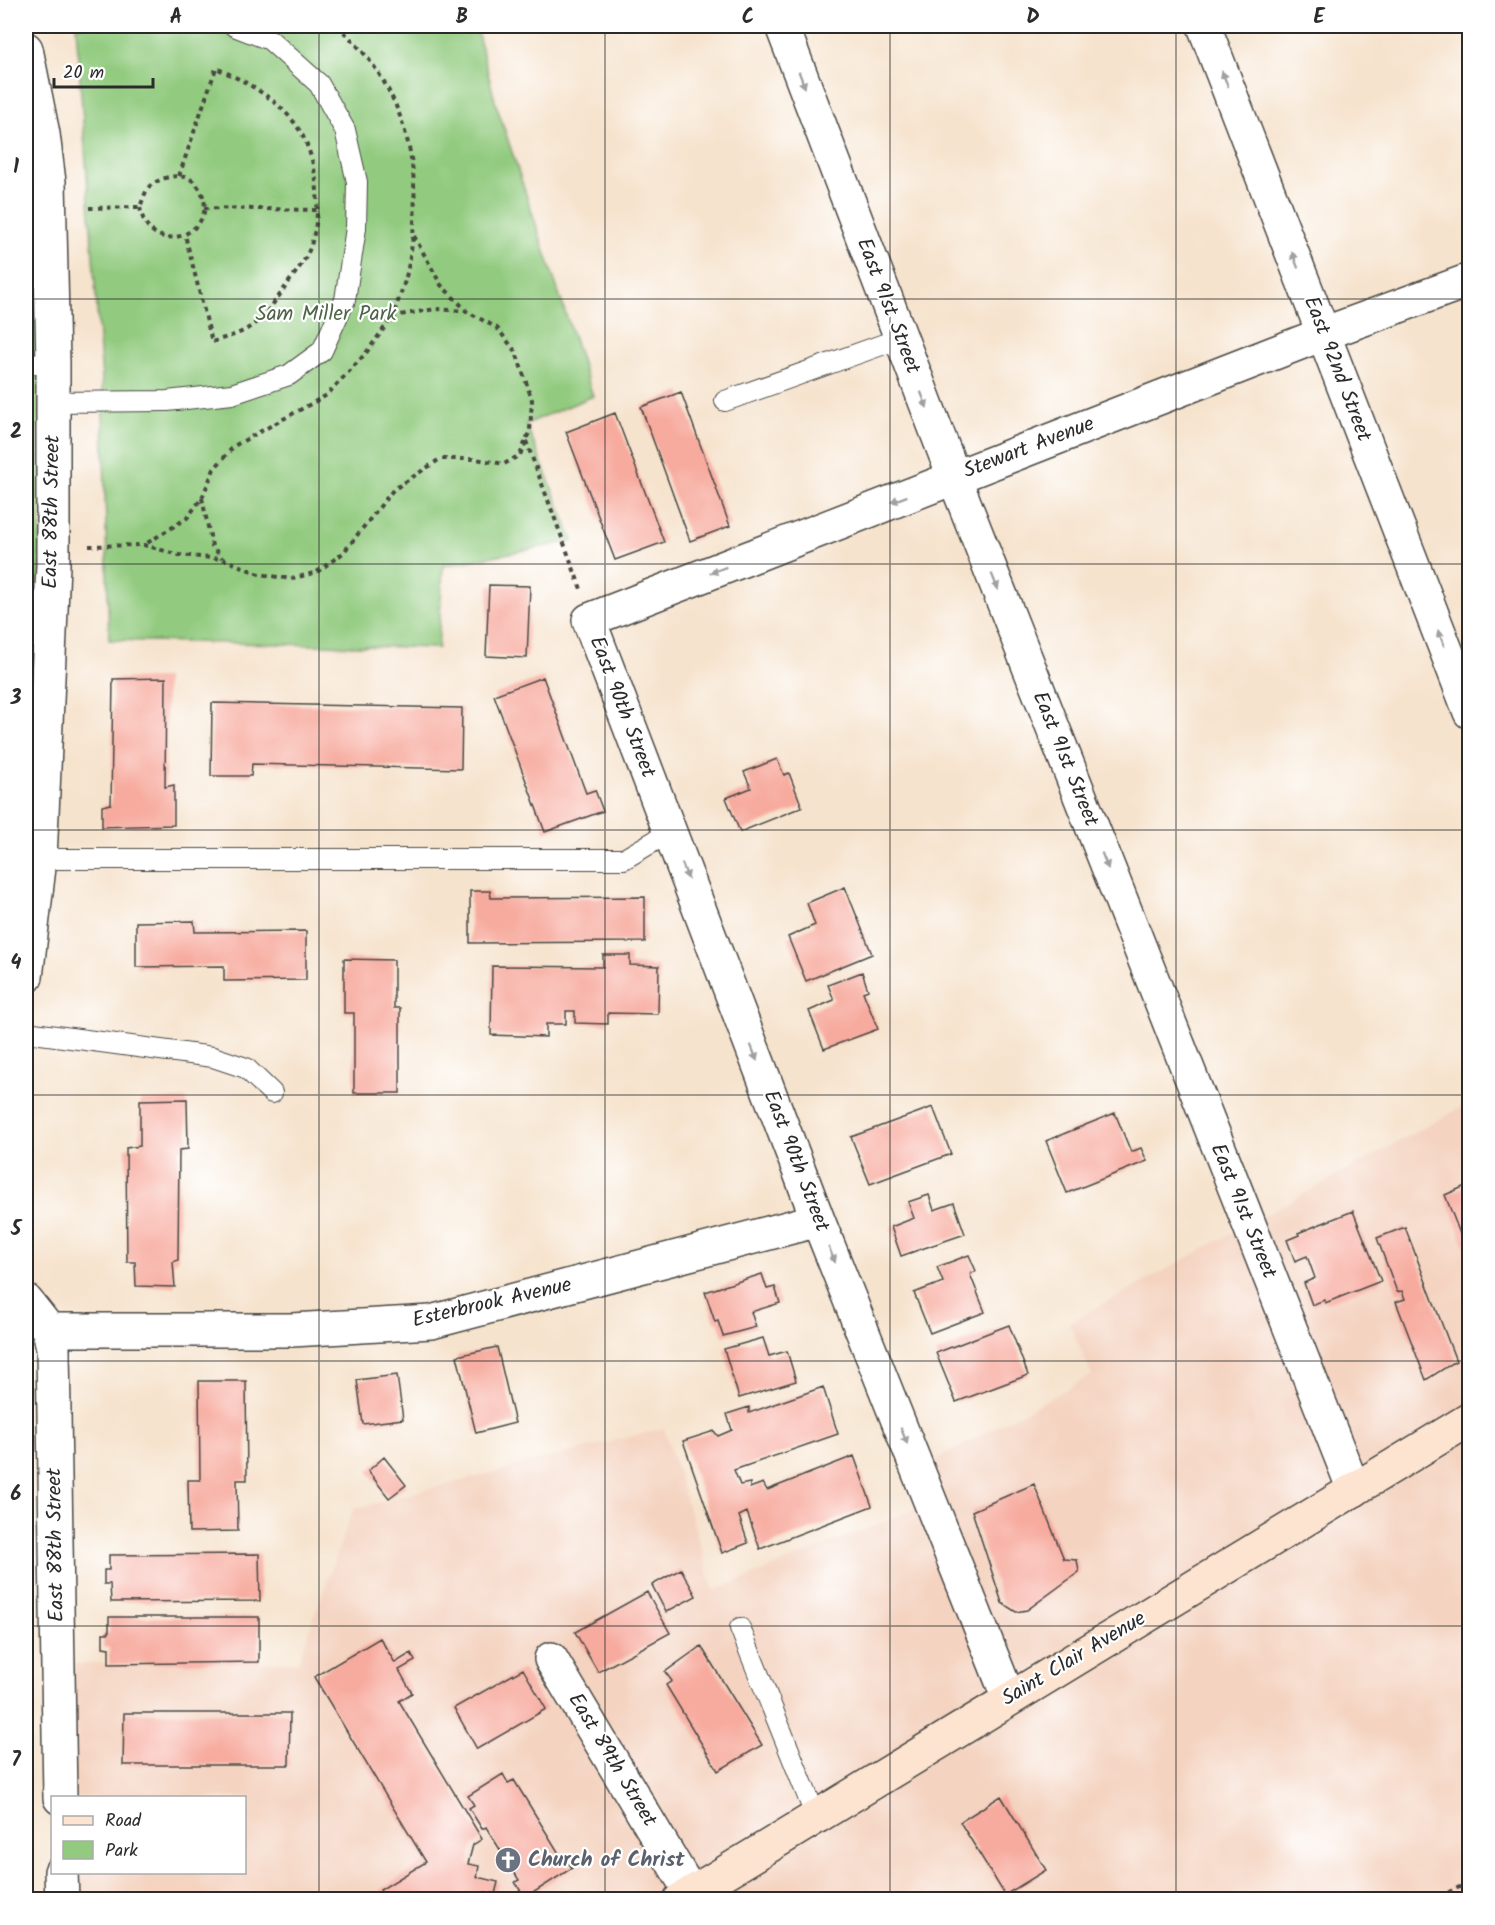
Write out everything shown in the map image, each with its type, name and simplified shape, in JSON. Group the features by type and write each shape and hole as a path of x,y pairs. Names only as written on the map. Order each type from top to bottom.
{"main road":[{"name":"Saint Clair Avenue","path":"685,1896 1470,1419"}],"street":[{"name":"East 91st Street","path":"782,26 954,477 1354,1490"},
{"name":"East 92nd Street","path":"1204,26 1470,712"},
{"name":"East 88th Street","path":"26,49 43,134 49,182 39,364 53,402 52,577 40,859 26,977"},
{"name":"Stewart Avenue","path":"586,608 954,477 1323,334 1470,280"},
{"name":"East 90th Street","path":"586,608 818,1220 1008,1700"},
{"name":"Esterbrook Avenue","path":"49,1330 292,1330 431,1322 818,1220"},
{"path":"26,1301 49,1330"},
{"name":"East 88th Street","path":"49,1330 53,1348 60,1796"},
{"name":"East 89th Street","path":"552,1659 685,1896"},
{"path":"62,1874 62,1899"}],"lane":[{"path":"53,402 167,401 232,394 289,375 322,351 345,300 356,228 357,182 345,130 320,84 270,40 234,26"},
{"path":"725,401 901,338"},
{"path":"40,859 624,859 670,832"},
{"path":"26,1032 213,1057 246,1068 272,1093"},
{"path":"740,1628 816,1816"}],"path":[{"path":"144,545 187,518 202,498 214,469 234,447 327,395 366,353 393,316 408,270 414,234 417,195 409,142 389,86 354,40 337,26"},
{"path":"179,176 216,68 247,81 270,98 293,123 306,142 316,189 316,222 307,255 272,307 247,329 212,342 184,235"},
{"path":"179,176 192,180 202,191 204,208 197,228 184,235 166,237 154,234 143,223 140,207 148,187 162,178 179,176"},
{"path":"89,208 140,207"},
{"path":"204,208 316,210"},
{"path":"89,546 144,545 179,555 223,559 259,574 291,579 316,572 343,553 393,490 440,459 476,459 504,464 520,455 530,430 532,399 516,352 497,328 466,311 441,285 414,234"},
{"path":"393,316 436,309 466,311"},
{"path":"526,440 586,608"},
{"path":"202,498 212,546 223,559"},
{"path":"1432,1899 1470,1882"}],"shaded area":[{"path":"1469,1103 1469,1899 62,1899 61,1874 246,1874 246,1796 60,1796 58,1664 298,1662 353,1509 664,1428 714,1591 930,1503 917,1470 1092,1375 1069,1323"}],"green space":[{"name":"Sam Miller Park","path":"76,26 476,26 495,101 593,396 526,424 573,541 443,566 438,648 109,640 102,378"},
{"path":"26,49 43,134 38,878 26,977"}],"building":[{"path":"681,392 730,526 690,541 641,407"},
{"path":"615,413 664,542 615,560 566,432"},
{"path":"489,585 530,586 527,658 486,656"},
{"path":"543,677 586,793 595,790 603,811 545,832 494,695"},
{"path":"166,678 165,787 174,785 174,825 102,827 102,806 111,804 113,679"},
{"path":"212,703 462,708 461,769 252,764 251,776 211,776"},
{"path":"777,759 784,775 789,773 802,807 740,832 726,798 751,788 744,772"},
{"path":"845,887 872,954 806,981 788,937 815,925 807,903"},
{"path":"470,891 490,891 491,898 645,897 645,942 470,943"},
{"path":"194,921 195,932 306,931 306,980 224,981 224,966 136,967 136,922"},
{"path":"603,955 630,955 630,965 659,966 658,1014 608,1013 608,1024 575,1023 575,1011 566,1011 566,1024 546,1024 546,1037 491,1035 492,966 603,967"},
{"path":"344,959 394,960 394,1008 400,1008 400,1093 354,1093 354,1013 344,1013"},
{"path":"862,972 868,990 863,992 878,1029 824,1049 809,1011 834,1000 828,985"},
{"path":"187,1099 188,1149 179,1150 178,1260 173,1262 175,1287 136,1286 135,1262 127,1262 126,1148 140,1146 140,1100"},
{"path":"933,1107 951,1154 870,1184 851,1137"},
{"path":"1115,1113 1131,1152 1141,1148 1147,1161 1067,1193 1046,1141"},
{"path":"1470,1184 1470,1257 1469,1257 1445,1195"},
{"path":"929,1195 934,1210 954,1203 965,1234 901,1256 891,1227 914,1218 908,1202"},
{"path":"1353,1211 1381,1281 1325,1303 1324,1300 1312,1305 1304,1283 1315,1278 1307,1256 1295,1261 1287,1240 1299,1235 1298,1233"},
{"path":"1405,1227 1456,1361 1426,1380 1396,1302 1405,1299 1402,1291 1397,1292 1377,1238"},
{"path":"969,1255 976,1271 970,1274 985,1312 930,1333 914,1293 943,1282 937,1267"},
{"path":"762,1274 767,1289 775,1287 780,1303 751,1312 756,1327 723,1336 718,1321 715,1322 705,1292"},
{"path":"1009,1325 1028,1375 956,1402 936,1353"},
{"path":"763,1338 769,1356 787,1351 796,1381 739,1398 724,1349"},
{"path":"497,1347 515,1423 476,1433 457,1356"},
{"path":"397,1375 403,1419 363,1424 357,1380"},
{"path":"199,1381 246,1381 247,1480 237,1480 238,1531 189,1532 188,1480 200,1480"},
{"path":"823,1387 838,1434 734,1470 740,1485 750,1483 750,1488 763,1483 767,1490 854,1456 872,1506 760,1549 747,1512 739,1516 748,1543 722,1553 683,1441 714,1431 718,1436 732,1430 727,1414 749,1407 749,1413"},
{"path":"384,1457 406,1485 389,1498 368,1471"},
{"path":"1034,1484 1064,1559 1077,1560 1079,1572 1027,1610 1016,1612 1002,1603 972,1511"},
{"path":"259,1554 260,1601 111,1602 110,1584 104,1584 104,1570 109,1570 109,1555"},
{"path":"681,1569 696,1596 666,1612 652,1585"},
{"path":"647,1592 670,1633 598,1672 575,1632"},
{"path":"109,1617 259,1617 259,1662 109,1664 109,1648 103,1647 103,1633 109,1633"},
{"path":"380,1638 395,1663 411,1653 415,1661 399,1670 412,1693 399,1701 482,1839 473,1845 468,1864 479,1866 477,1877 498,1882 495,1894 485,1892 483,1900 386,1900 380,1890 426,1862 314,1677"},
{"path":"701,1646 762,1745 718,1771 666,1685 672,1681 665,1672"},
{"path":"523,1669 546,1709 477,1749 454,1708"},
{"path":"124,1713 290,1713 289,1765 123,1765"},
{"path":"503,1774 508,1783 514,1780 560,1855 563,1854 572,1868 525,1898 515,1882 519,1880 486,1827 482,1829 469,1808 474,1805 468,1796"},
{"path":"1001,1796 1046,1870 1005,1895 960,1822"}],"place":[{"name":"Church of Christ","path":"508,1860"}]}
